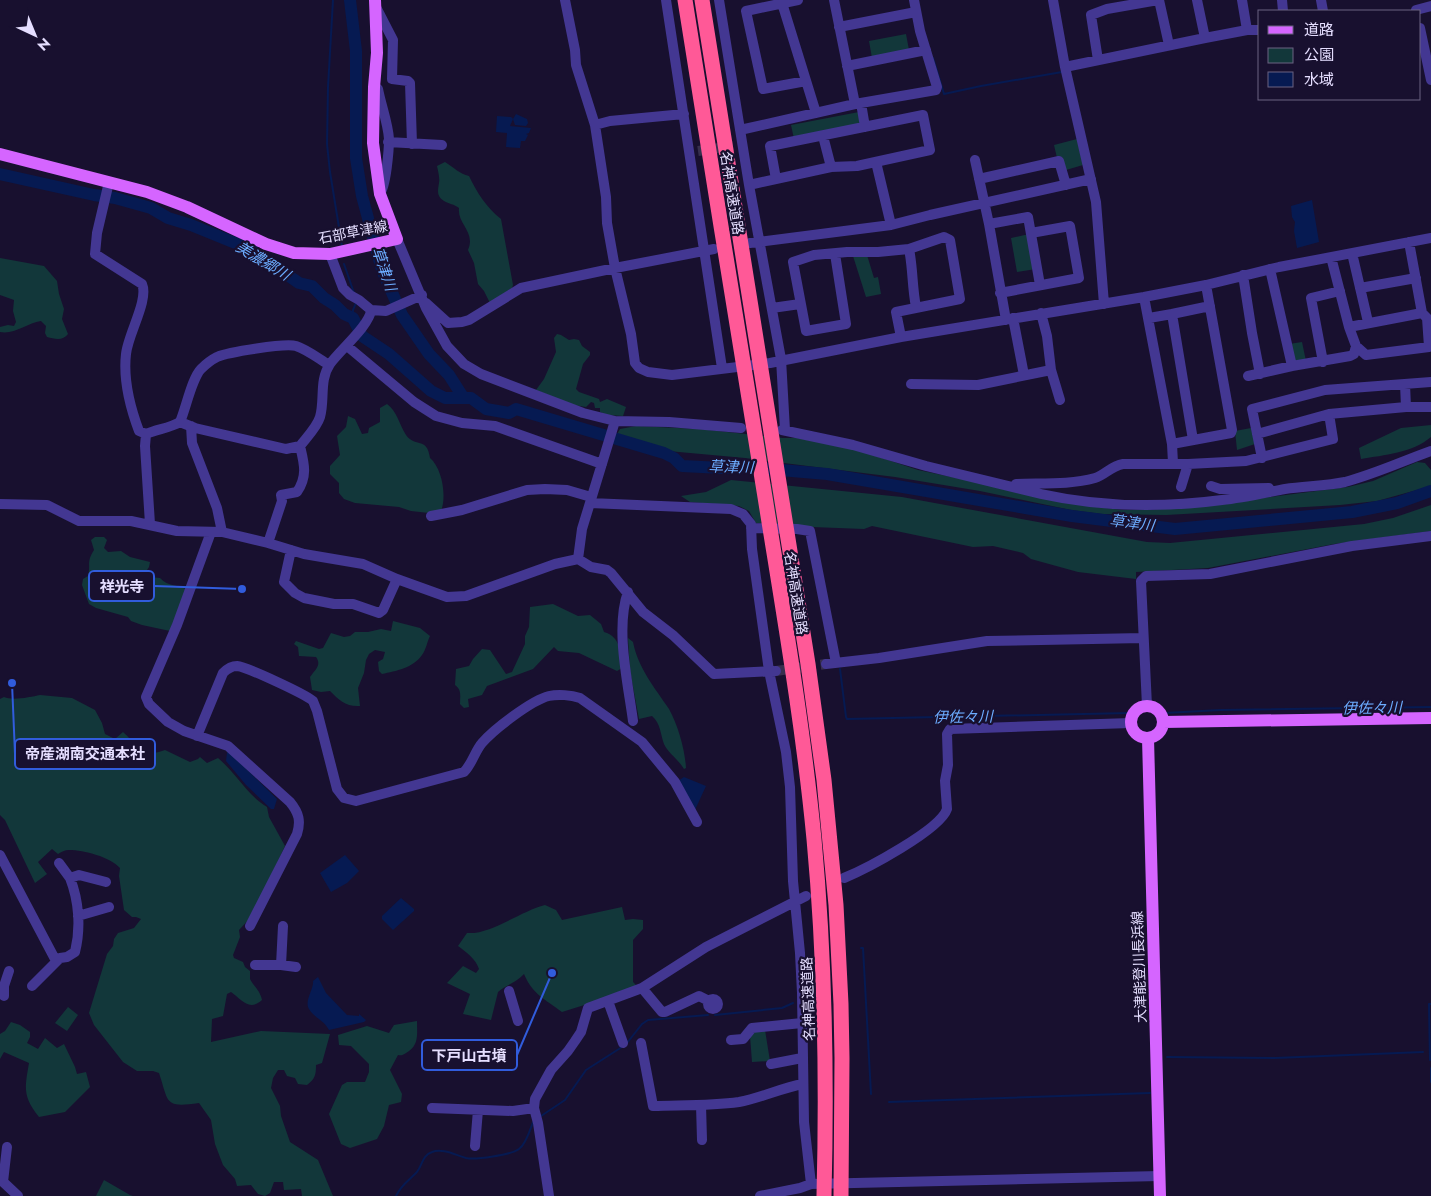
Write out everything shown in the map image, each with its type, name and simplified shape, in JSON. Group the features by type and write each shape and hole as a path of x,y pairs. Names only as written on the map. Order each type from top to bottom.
{"highway":[{"name":"名神高速道路","path":"685,0 773,550 799,720 814,840 825,1007 826,1110 824,1196"},
{"name":"名神高速道路","path":"702,0 810,674 830,836 841,1004 841,1196"}],"main road":[{"name":"石部草津線","path":"0,154 109,185 147,192 187,207 282,250 305,254 330,254 397,239 380,194 373,143 377,53 375,2"},
{"path":"1147,706 1156,709 1160,713 1163,722 1157,735 1148,738 1138,736 1131,723 1134,713 1147,706"},
{"path":"1163,722 1431,718"},
{"name":"大津能登川長浜線","path":"1148,738 1160,1196"}],"street":[{"path":"565,0 575,50 576,65 596,125 606,197 607,223 615,268 631,334 635,363 639,368 648,372 672,375 770,362 1085,305 1104,304 1144,297 1270,269 1431,238"},
{"path":"666,0 684,114 694,152 709,250 722,368"},
{"path":"719,0 740,130 738,145 749,184 755,242 772,308 781,359 784,430 852,445 926,466 1060,498 1116,505 1170,505 1222,500 1344,482 1430,453"},
{"path":"798,0 746,11 763,89 806,81"},
{"path":"834,0 847,66 865,127"},
{"path":"740,130 858,104 936,90 938,87 926,50 914,0"},
{"path":"1053,0 1065,66 1096,202 1104,304"},
{"path":"1098,60 1091,15 1107,10 1159,0 1169,45"},
{"path":"1197,0 1205,38"},
{"path":"1242,0 1247,30"},
{"path":"375,2 393,40 392,79 408,81 410,83 412,144"},
{"path":"782,3 816,113"},
{"path":"1415,7 1431,6"},
{"path":"839,26 916,12"},
{"path":"1065,66 1247,30 1258,30"},
{"path":"1421,33 1431,80"},
{"path":"847,66 926,50"},
{"path":"374,87 378,89 388,142 385,180 380,194"},
{"path":"596,125 610,121 684,114"},
{"path":"749,184 776,179 831,167 857,166 930,150 923,115 770,146 776,179"},
{"path":"823,136 831,167"},
{"path":"388,142 442,145"},
{"path":"975,160 989,224 1000,293 1010,319 1024,375"},
{"path":"979,179 1059,161 1066,185"},
{"path":"876,162 891,225"},
{"path":"755,242 891,225 1090,179"},
{"path":"109,185 94,248 95,254 142,284 144,288 144,299 133,327 126,353 125,378 139,431 146,434 180,422 196,377 201,369 218,357 271,346 294,346 305,350 329,365"},
{"path":"989,224 1028,217 1040,286"},
{"path":"1000,293 1079,278 1070,226 1031,233"},
{"path":"835,254 846,324 806,331 793,262 814,255 909,249 944,237 948,238 951,244 960,299 896,312 901,337"},
{"path":"397,239 419,298 447,346 464,364 481,374 614,425 669,422 741,428"},
{"path":"1330,257 1349,327 1356,346 1366,355 1430,346 1427,316 1408,242"},
{"path":"909,249 916,307"},
{"path":"419,298 448,323 462,322 521,288 709,250"},
{"path":"1352,253 1368,322"},
{"path":"330,254 343,288 350,296 359,300 370,313"},
{"path":"1270,269 1292,366"},
{"path":"1243,275 1260,374"},
{"path":"1360,288 1416,278"},
{"path":"1172,444 1231,433 1232,430 1206,284"},
{"path":"1323,362 1311,298 1340,291"},
{"path":"1144,297 1172,444 1173,463"},
{"path":"180,422 286,449 300,446 320,418 322,390 329,365 349,343 370,313 386,311 419,298"},
{"path":"772,308 800,304"},
{"path":"1149,318 1210,306"},
{"path":"1041,314 1047,336 1051,370 1060,400"},
{"path":"1172,314 1193,440"},
{"path":"1349,327 1368,322 1427,316"},
{"path":"349,343 421,407 436,416 462,423 496,426 602,465"},
{"path":"1248,376 1350,356 1354,354 1356,346"},
{"path":"911,384 978,385 1051,370"},
{"path":"1262,458 1252,409 1325,390 1431,382"},
{"path":"1405,384 1406,407"},
{"path":"1256,434 1329,414 1406,407 1431,407"},
{"path":"1003,484 1076,482 1098,478 1116,465 1241,462 1262,458 1333,439 1329,414"},
{"path":"578,559 582,529 614,425"},
{"path":"191,426 192,443 217,508 222,532"},
{"path":"146,434 145,446 150,524"},
{"path":"268,543 282,501 282,495 297,492 302,484 306,469 300,446"},
{"path":"1181,487 1188,464"},
{"path":"1211,486 1220,489 1265,488 1280,490"},
{"path":"431,516 462,510 527,490 544,488 567,490 591,497 731,509 743,514 751,524 752,545 790,787 795,903 800,953 804,1122 811,1184"},
{"path":"0,504 47,505 79,521 131,521 177,531 222,532 304,554 364,564 397,579 447,596 466,596 555,564 578,559 591,567 607,570 628,592 643,612 674,636 714,674 773,671"},
{"path":"751,528 797,529 810,532 831,664 987,641 1143,638"},
{"path":"211,532 177,625 146,697 149,704 168,722 197,736 228,746 290,802 299,817 300,824 297,834 250,926"},
{"path":"1147,706 1141,580 1146,576 1210,574 1352,546 1431,536"},
{"path":"291,550 284,582 295,593 304,598 334,604 353,604 379,613 384,610 397,579"},
{"path":"628,592 624,602 623,646 633,721"},
{"path":"197,736 223,673 234,666 249,670 313,702 317,710 337,789 344,798 356,800 464,772 483,742 526,708 548,696 575,696 638,738 675,782 697,822"},
{"path":"844,878 896,852 932,826 946,813 947,734 950,729 1131,723"},
{"path":"0,855 56,961"},
{"path":"32,986 56,961 75,952 79,934 75,890 70,878 59,863"},
{"path":"70,878 79,875 106,882"},
{"path":"548,1196 538,1123 534,1108 535,1099 551,1070 568,1051 581,1032 588,1008 642,988 706,947 806,896"},
{"path":"78,916 109,907"},
{"path":"280,965 283,926"},
{"path":"256,965 296,967"},
{"path":"4,996 4,986 9,971"},
{"path":"642,988 662,1012 666,1012 699,996 709,1001"},
{"path":"509,991 518,1022"},
{"path":"608,1001 623,1044"},
{"path":"731,1040 743,1039 752,1028 802,1023"},
{"path":"641,1043 653,1106 700,1105 740,1101 803,1084"},
{"path":"771,1064 802,1058"},
{"path":"700,1105 702,1140"},
{"path":"432,1108 513,1111 534,1108"},
{"path":"475,1146 478,1110"},
{"path":"7,1147 1,1180 18,1196"},
{"path":"760,1196 811,1184 1160,1176"}],"green space":[{"path":"906,34 909,50 872,58 869,41"},
{"path":"859,112 861,121 858,125 794,139 791,125"},
{"path":"1077,139 1083,165 1066,170 1062,157 1057,158 1054,145"},
{"path":"445,162 469,176 483,200 501,219 513,285 512,288 490,303 478,284 474,263 468,250 470,238 459,214 459,208 444,201 439,195 437,166"},
{"path":"1029,234 1036,269 1017,272 1011,238"},
{"path":"867,255 874,278 878,277 881,294 866,297 853,256"},
{"path":"0,258 44,266 57,281 64,309 62,319 68,334 64,338 47,337 45,333 46,326 41,321 10,332 0,332 0,327 14,326 16,322 13,311 14,300 0,295"},
{"path":"557,334 569,340 579,340 582,346 590,352 590,355 583,364 576,389 579,392 599,399 600,402 607,399 626,407 623,416 607,415 600,412 600,408 595,408 594,403 591,402 586,407 573,405 536,390 544,379 556,352 554,338"},
{"path":"1302,342 1306,361 1296,363 1289,344"},
{"path":"387,404 396,414 409,439 426,447 430,458 438,468 444,498 441,511 429,513 411,511 399,507 355,503 344,499 339,493 339,483 330,474 330,466 340,455 337,436 346,427 348,416 355,419 362,434 368,433 369,428 380,422 380,408"},
{"path":"1431,425 1431,437 1415,447 1361,459 1359,448 1401,428"},
{"path":"636,426 699,429 798,438 861,451 918,470 1097,507 1123,510 1151,510 1348,487 1373,481 1417,462 1425,463 1431,470 1431,486 1377,501 1340,505 1166,515 1102,514 1071,510 980,491 895,477 745,458 668,451 616,436 620,429"},
{"path":"1251,428 1255,444 1237,450 1235,431"},
{"path":"731,480 902,497 1147,542 1170,543 1364,524 1393,518 1431,505 1431,531 1334,544 1208,568 1136,572 1136,579 1078,572 1031,559 1023,553 993,546 973,547 872,526 864,529 756,523 749,511 739,506 690,502 681,496 706,492"},
{"path":"95,537 104,537 107,540 104,548 108,552 121,551 130,557 150,562 145,573 150,577 160,578 169,584 186,589 170,631 142,625 131,621 128,617 96,608 89,604 82,585 83,579 88,576 89,561 94,550 91,540"},
{"path":"553,604 578,616 590,615 601,624 604,632 610,634 617,641 622,668 617,671 579,653 558,651 554,647 533,669 487,686 482,695 468,699 469,707 464,708 460,704 460,691 455,685 456,669 469,666 482,649 490,650 506,674 512,672 525,644 525,636 529,627 530,607"},
{"path":"393,621 420,628 430,636 425,651 414,663 393,672 382,674 379,671 378,662 383,659 385,652 375,650 369,654 358,688 360,706 347,704 330,691 312,690 310,677 317,667 318,660 316,657 299,656 298,647 294,644 296,641 319,649 323,648 331,633 344,637 350,636 355,632 381,629 391,631"},
{"path":"628,638 633,642 643,669 669,709 675,722 684,753 686,768 684,769 664,744 659,725 655,719 652,716 639,719 630,671"},
{"path":"40,695 72,698 95,710 105,734 115,739 123,732 145,752 165,750 190,762 200,757 207,763 218,758 253,796 267,807 269,817 285,846 252,916 239,930 240,937 233,955 234,958 243,962 250,971 250,979 262,1000 249,1005 231,992 227,994 223,1016 212,1019 211,1042 261,1031 330,1034 322,1063 316,1065 316,1072 310,1083 307,1085 298,1084 295,1078 287,1076 284,1070 278,1070 273,1078 271,1088 280,1106 281,1116 290,1142 318,1160 333,1196 302,1196 301,1189 284,1190 283,1182 274,1182 270,1193 265,1196 258,1194 251,1185 237,1186 235,1179 223,1165 215,1144 211,1120 199,1103 174,1104 167,1097 159,1073 137,1071 123,1062 94,1025 89,1013 107,954 113,946 114,939 118,933 134,928 141,919 132,917 124,910 119,876 120,868 116,864 96,855 69,850 58,854 52,849 38,862 47,874 35,883 5,820 0,815 0,699 4,697 27,698"},
{"path":"545,905 556,910 562,920 622,907 625,920 643,920 643,929 633,940 633,982 636,985 632,990 562,1012 535,992 524,974 498,992 491,1020 463,1014 470,994 447,983 463,966 476,973 479,969 473,959 458,946 467,933 476,933 495,927"},
{"path":"68,1007 78,1015 67,1031 55,1023"},
{"path":"417,1021 417,1038 414,1045 405,1054 398,1055 390,1070 402,1094 401,1102 389,1105 384,1126 377,1139 350,1148 341,1144 329,1114 342,1085 347,1082 365,1082 369,1072 369,1064 351,1046 339,1045 338,1035 367,1026 389,1033 394,1025"},
{"path":"11,1022 20,1025 30,1032 27,1043 38,1049 45,1038 57,1048 64,1044 77,1074 86,1072 90,1087 65,1112 39,1117 27,1097 26,1079 29,1063 4,1052 0,1059 0,1034 5,1031"},
{"path":"765,1030 770,1061 752,1062 750,1036 754,1031"},
{"path":"104,1180 130,1195 133,1196 96,1196"}],"water":[{"path":"516,114 527,119 528,123 526,126 515,125 513,119"},
{"path":"497,116 511,117 513,119 510,126 531,128 529,133 526,134 528,135 525,141 521,141 520,148 506,147 507,133 496,132"},
{"path":"1312,200 1319,242 1297,248 1294,231 1295,222 1292,217 1291,206"},
{"path":"228,751 277,799 274,809 271,809 246,785 226,761"},
{"path":"684,777 706,786 695,810 678,781"},
{"path":"345,855 359,871 347,883 331,892 320,873"},
{"path":"401,898 414,911 393,930 382,919 382,916"},
{"path":"318,977 326,993 347,1015 359,1016 359,1014 366,1020 329,1030 311,1012 308,1006 313,981"}],"waterway":[{"path":"333,0 327,144 342,246"},
{"name":"草津川","path":"350,0 356,51 356,158 362,196 382,270 402,315 429,354 449,375 463,397"},
{"path":"933,58 944,94 1062,72"},
{"name":"草津川","path":"0,174 115,198 151,208 168,218 191,225 250,249 299,283 312,286 344,314 353,318 362,336 389,354 431,391 445,398 471,398 486,409 509,413 516,409 664,453 674,458 682,466 746,467 827,474 1072,516 1175,529 1352,512 1397,503 1431,491"},
{"path":"344,264 354,293"},
{"path":"353,318 353,310 356,303"},
{"name":"伊佐々川","path":"840,669 847,719 1129,713"},
{"name":"伊佐々川","path":"1164,713 1221,710 1431,707"},
{"path":"861,948 863,948 871,1094"},
{"path":"715,1015 782,1008 793,1003"},
{"path":"1430,1060 1429,1004 1431,1004"},
{"path":"627,1043 642,1024 648,1020 708,1015"},
{"path":"541,1116 565,1100 586,1070 622,1047"},
{"path":"1167,1057 1275,1058 1423,1052"},
{"path":"1431,1068 1431,1082"},
{"path":"889,1102 1150,1093"},
{"path":"396,1196 402,1186 418,1170 424,1158 432,1152 449,1152 466,1158 509,1153 519,1149 524,1144 533,1122"}],"tunnel":[{"path":"698,151 733,146"},
{"path":"776,671 826,664"}],"place":[{"name":"祥光寺","path":"242,589"},
{"name":"帝産湖南交通本社","path":"12,683"},
{"name":"下戸山古墳","path":"552,973"}],"water label":[{"name":"美濃郷川","path":"263,261"}]}
